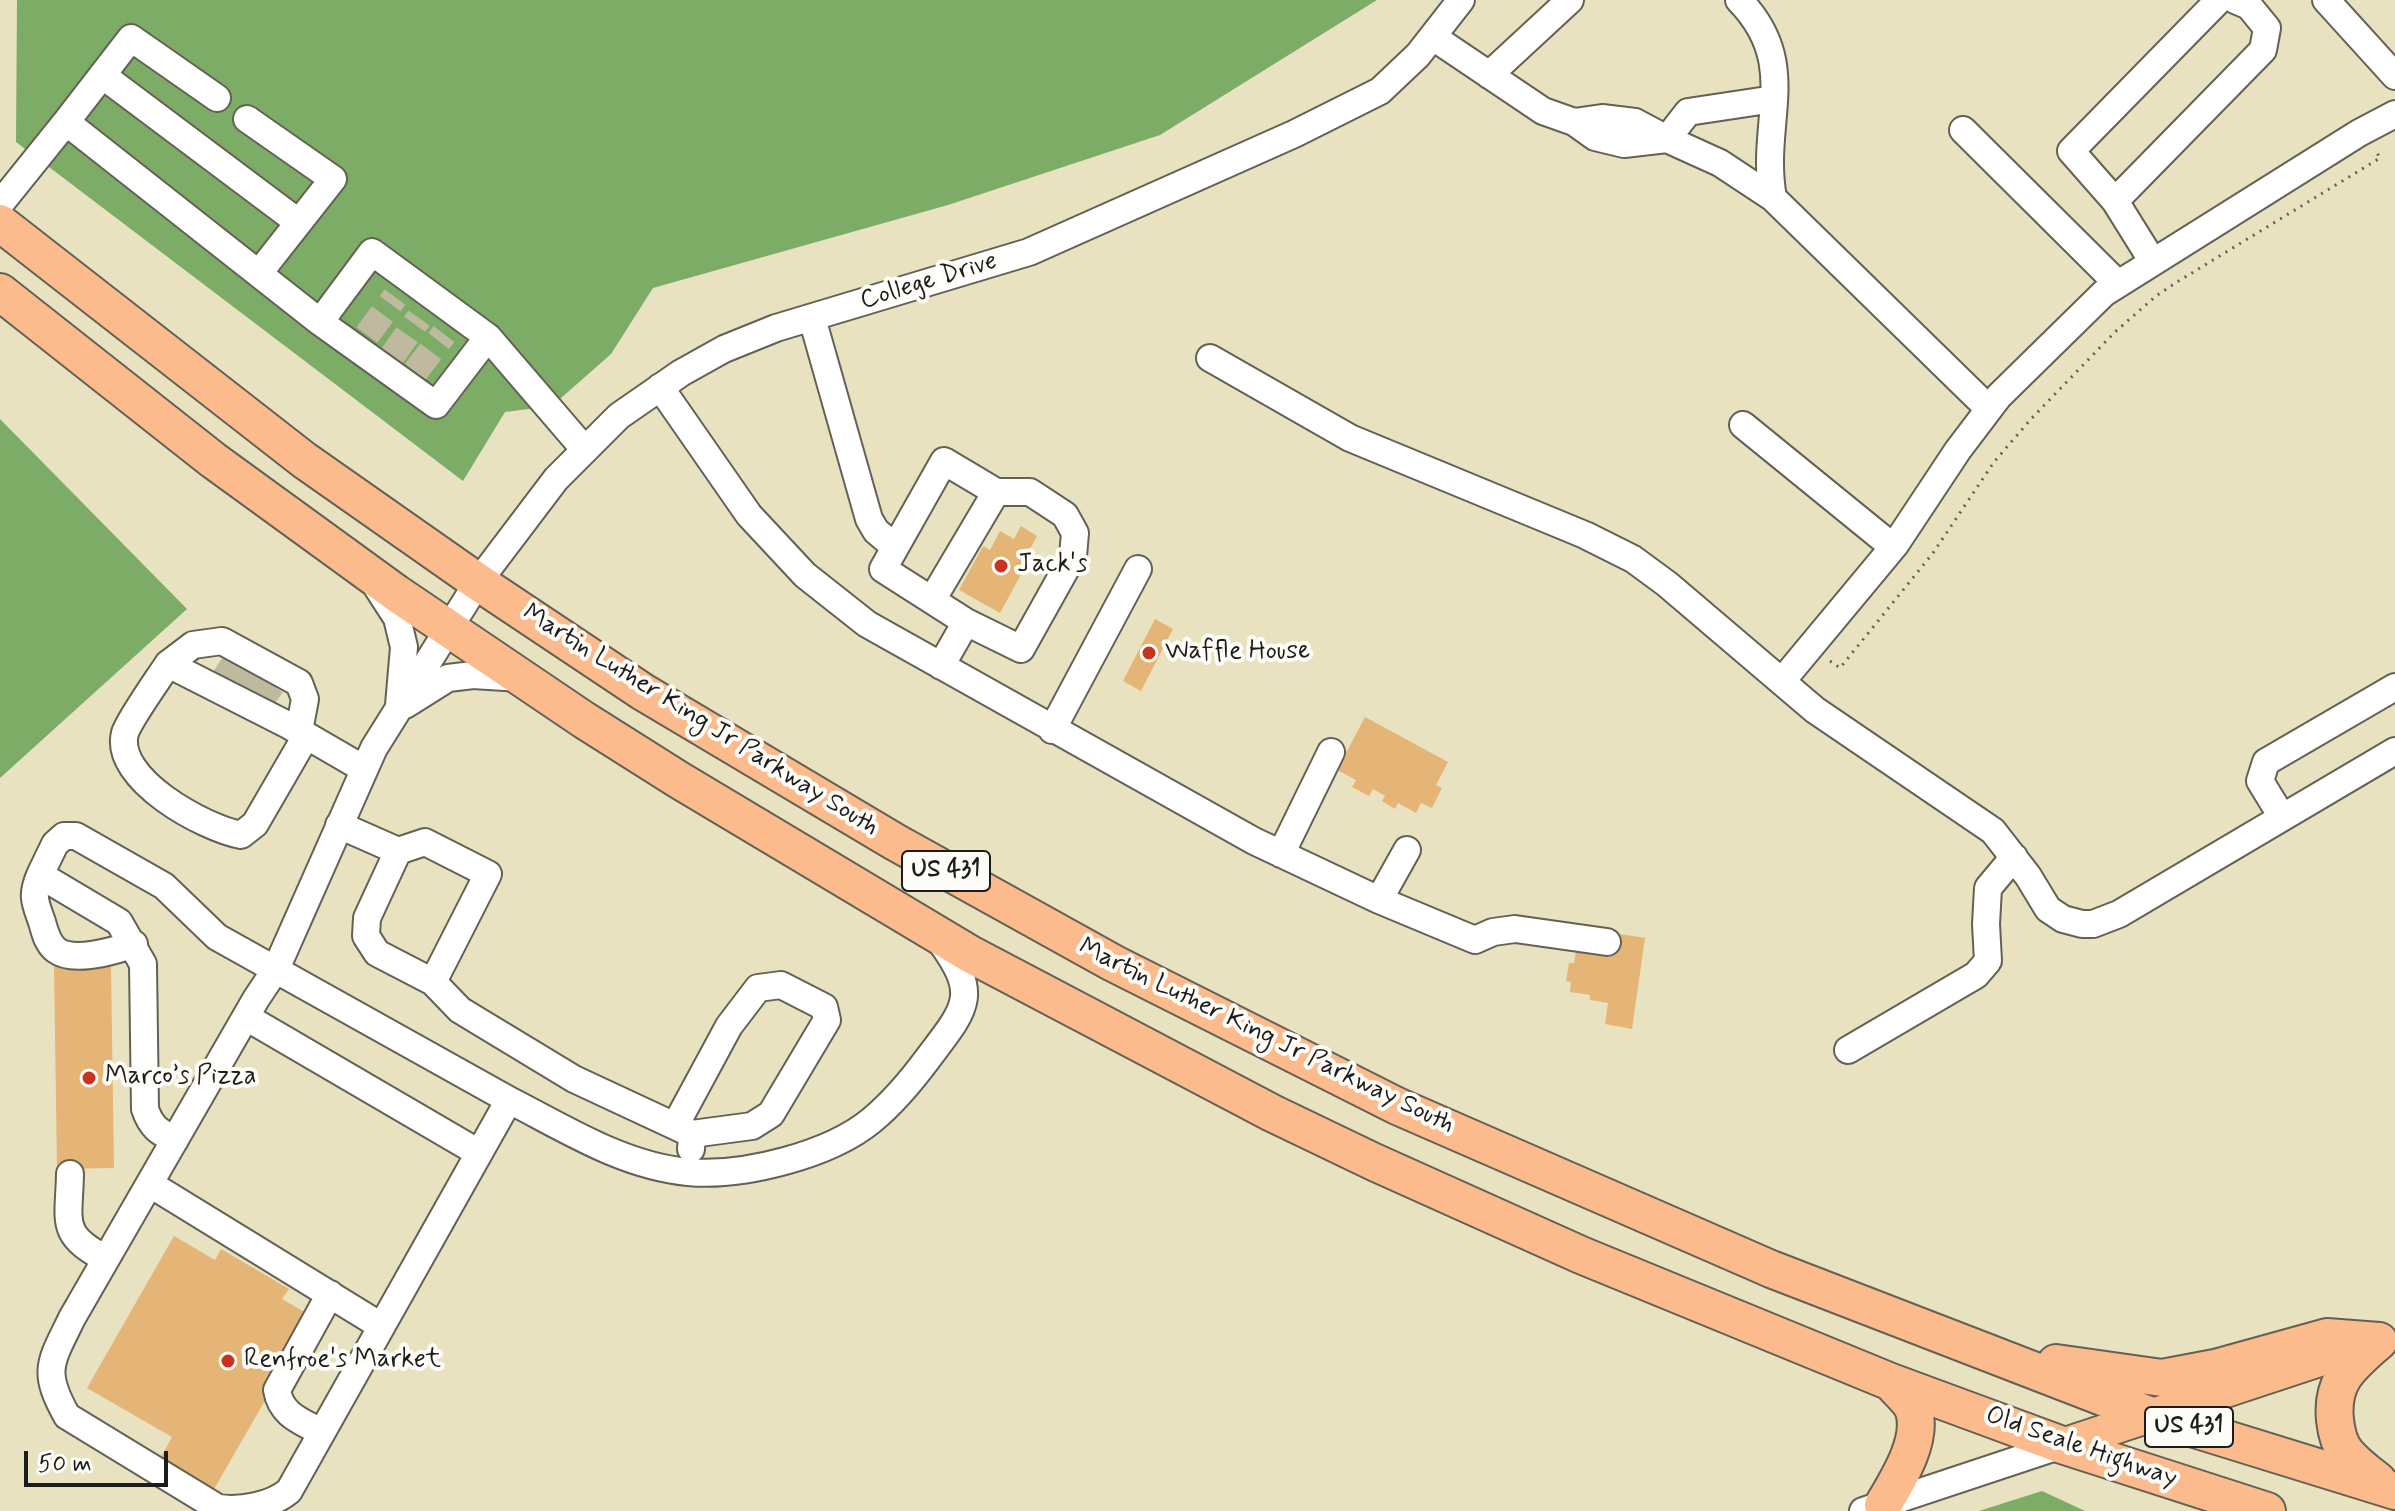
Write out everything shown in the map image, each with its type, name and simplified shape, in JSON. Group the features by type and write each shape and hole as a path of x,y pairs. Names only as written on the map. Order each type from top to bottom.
{"highway":[{"name":"Martin Luther King Jr Parkway South","path":"0,223 304,460 478,582 643,692 895,842 1113,963 1397,1106 1771,1269 1987,1352"},
{"name":"US 431","path":"0,292 213,460 449,629 679,780 936,935 1170,1061 1374,1162 1581,1255 1891,1382"},
{"path":"1987,1352 2162,1378 2215,1368 2327,1337 2387,1338"},
{"path":"2387,1338 2351,1367 2337,1385 2333,1404 2335,1427 2344,1450 2390,1490"},
{"name":"Old Seale Highway","path":"1987,1352 2149,1415 2390,1490"},
{"path":"1873,1508 1902,1474 1915,1430 1914,1410 1891,1382"},
{"name":"Old Seale Highway","path":"1891,1382 2062,1445 2267,1511"}],"main road":[{"path":"2062,1445 2387,1338"}],"street":[{"name":"College Drive","path":"509,1100 289,1491 273,1502 232,1510 218,1508 67,1416 53,1391 51,1362 72,1318 276,969 364,769 398,709 478,582 556,479 619,416 724,349 776,328 1029,252 1294,134 1380,91 1418,55 1461,0"},
{"path":"1489,75 1570,0"},
{"path":"1739,0 1756,18 1766,36 1773,61 1774,99 1769,153 1773,198"},
{"path":"2153,262 2115,201 2071,151 2219,0"},
{"path":"2115,201 2263,50 2267,28 2249,6 2235,0"},
{"path":"2326,0 2395,76"},
{"path":"1433,37 1543,111 1574,122 1595,137 1624,144 1667,139 1720,163 1773,198 1989,409"},
{"path":"0,204 131,38 217,98"},
{"path":"102,75 298,222"},
{"path":"1667,139 1688,112 1774,99"},
{"path":"1782,681 1893,547 1989,409 2104,293 2395,114"},
{"path":"247,119 333,179 259,273"},
{"path":"66,122 320,322 361,341 411,378 436,405 488,337"},
{"path":"1963,130 2118,284"},
{"path":"320,322 372,252 402,288 426,307 451,325 488,337 585,450"},
{"path":"812,318 869,519 876,531 895,547"},
{"path":"1210,358 1350,438 1585,535 1633,559 1815,710 1993,831 2048,909 2063,919 2093,924 2119,914 2395,751"},
{"path":"660,387 749,515 805,575 867,624 1052,730 1281,854 1379,900 1475,940 1493,932 1515,929 1607,942"},
{"path":"1743,425 1893,547"},
{"path":"944,461 996,492 1030,492 1065,515 1073,525 1076,548 1021,649 966,622 883,569 895,547 944,461"},
{"path":"932,600 996,492"},
{"path":"1052,730 1138,569"},
{"path":"367,571 397,618 404,647 398,709"},
{"path":"941,666 966,622"},
{"path":"168,664 248,681 299,683 305,699 302,733 255,824 241,835 223,832 174,805 132,769 125,754 125,732 168,664 193,645 222,641 248,681 302,733 364,769"},
{"path":"398,709 448,678 473,675 523,678"},
{"path":"2282,817 2260,781 2266,762 2395,687"},
{"path":"1281,854 1331,752"},
{"path":"339,825 398,851 425,842 488,874 433,982"},
{"path":"134,944 110,953 69,956 49,943 33,891 55,844 64,836 76,836 164,886 217,937 509,1100 628,1160 689,1172 747,1171 816,1151 869,1123 901,1094 961,1015 965,986 956,963 936,935"},
{"path":"1379,900 1407,850"},
{"path":"398,851 367,918 366,936 377,953 433,982 460,1010 574,1079 684,1130 752,1126 771,1114 827,1020 824,1007 804,1008 775,996 755,1006 709,1087 689,1099 684,1130 689,1172"},
{"path":"1848,1050 1976,975 1988,961 1988,888 2014,857"},
{"path":"40,875 119,922 134,944 143,964 145,1109 150,1124 175,1140"},
{"path":"383,883 386,900 380,922 386,937 396,950 416,958 429,953 439,943 472,886 484,881"},
{"path":"246,1017 479,1153"},
{"path":"70,1174 69,1224 74,1239 106,1259"},
{"path":"150,1184 381,1326"},
{"path":"321,1432 287,1413 280,1403 277,1390 330,1294"},
{"path":"1873,1508 2062,1445"}],"path":[{"path":"1810,647 1840,668 1933,553 1994,462 2115,332 2177,282 2380,158 2364,131"}],"green space":[{"path":"17,0 1377,0 1160,135 948,205 653,288 611,354 552,406 505,412 463,481 16,142"},
{"path":"0,419 187,609 0,778"},
{"path":"2042,1491 2085,1511 1979,1511"}],"building":[{"path":"1021,526 1037,536 1025,558 1029,560 1000,613 959,590 983,546 990,550 1000,531 1014,539"},
{"path":"1155,619 1173,629 1141,691 1123,681"},
{"path":"1365,717 1448,762 1436,785 1442,788 1432,808 1421,803 1416,813 1398,803 1395,809 1382,801 1385,796 1373,789 1369,796 1352,787 1356,780 1337,770"},
{"path":"1620,934 1645,938 1632,1029 1605,1024 1608,1003 1590,1000 1590,995 1570,992 1571,982 1566,981 1569,963 1574,963 1576,951 1598,955 1598,951 1617,953"},
{"path":"111,966 114,1168 57,1169 54,967"},
{"path":"174,1236 215,1260 221,1249 289,1289 282,1299 313,1317 213,1491 160,1459 172,1437 87,1388"}],"tunnel":[{"path":"367,335 395,297"},
{"path":"392,356 419,318"},
{"path":"415,372 444,334"},
{"path":"224,679 235,662"},
{"path":"241,692 254,674"},
{"path":"260,702 272,685"}],"place":[{"name":"Jack's","path":"1001,566"},
{"name":"Waffle House","path":"1149,653"},
{"name":"Marco’s Pizza","path":"89,1078"},
{"name":"Renfroe's Market","path":"228,1361"}]}
